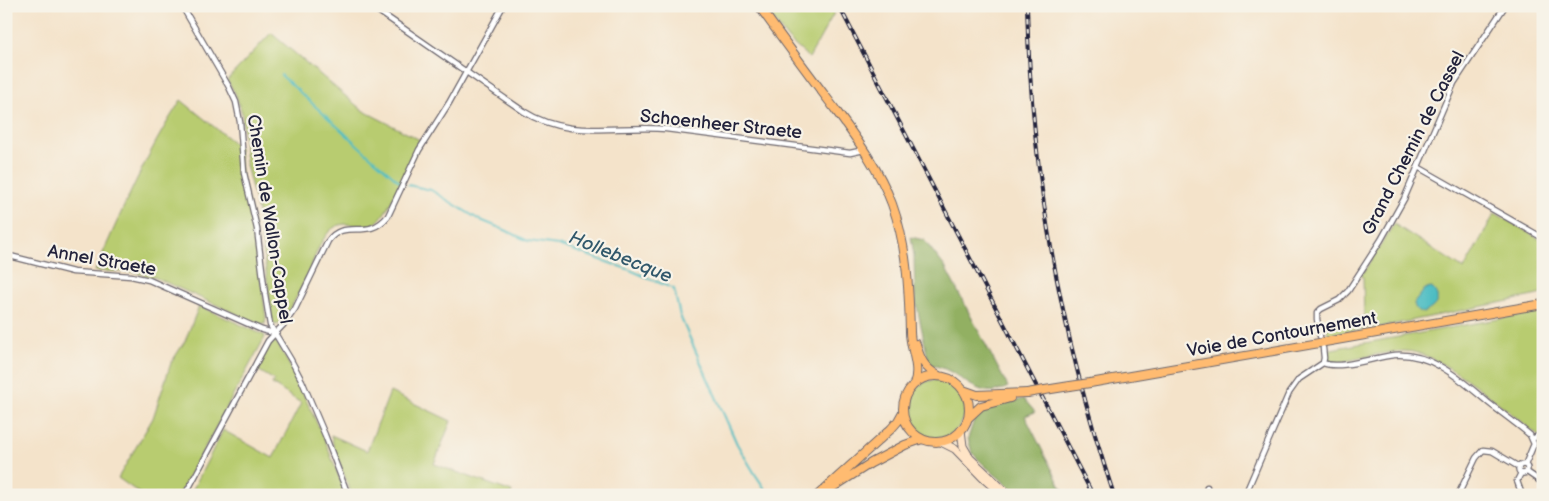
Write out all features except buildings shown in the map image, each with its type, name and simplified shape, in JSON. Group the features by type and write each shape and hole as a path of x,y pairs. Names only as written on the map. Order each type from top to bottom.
{"main road":[{"path":"759,6 864,150 886,187 899,225 906,261 910,339 917,372 914,384 905,396 903,412 909,429 922,439 931,442 941,442 952,438 962,430 968,418 968,403 963,390 952,380 928,369 921,360 910,315"},
{"name":"Voie de Contournement","path":"968,418 984,405 1027,393 1543,304"},
{"path":"914,384 928,377 940,376"},
{"name":"Voie de Contournement","path":"963,390 977,395 1027,393"},
{"path":"818,495 891,429 903,412"},
{"path":"962,430 963,446 970,458 1009,495"},
{"path":"821,495 871,463 909,443 922,439"},
{"path":"941,442 955,449 1002,495"}],"street":[{"name":"Chemin de Wallon-Cappel","path":"182,6 229,87 237,106 244,173 258,235 268,317 274,334 291,360 308,396 325,434 348,495"},
{"name":"Schoenheer Straete","path":"371,6 529,115 551,125 580,129 661,128 850,153 864,150"},
{"path":"186,495 268,340 285,323 295,309 326,245 333,236 343,229 371,229 378,226 388,216 420,150 446,109 503,6"},
{"name":"Grand Chemin de Cassel","path":"1320,336 1317,319 1318,313 1321,309 1338,300 1350,287 1395,216 1454,83 1505,6"},
{"path":"1418,167 1543,238"},
{"name":"Annel Straete","path":"6,255 78,273 149,280 274,334"},
{"path":"1322,348 1323,364"},
{"path":"1245,495 1291,389 1296,382 1323,364 1336,366 1402,355 1424,359 1441,367 1469,386 1528,434 1532,439 1533,446 1525,465"},
{"path":"1532,439 1543,430"},
{"path":"1458,495 1476,458 1481,452 1486,450 1492,451 1519,467 1521,473 1517,481 1522,495"},
{"path":"1519,467 1525,465"},
{"path":"1525,465 1528,468 1527,472"},
{"path":"1521,473 1527,472 1543,483"},
{"path":"1206,495 1207,487"}],"green space":[{"path":"763,6 830,6 834,13 809,58 788,39"},
{"path":"271,33 362,110 422,141 388,208 377,222 364,226 340,225 333,228 327,234 296,297 284,318 277,325 274,324 272,319 259,216 246,165 242,113 235,93 227,80"},
{"path":"181,100 239,147 241,173 254,224 266,318 265,324 259,324 154,277 133,272 95,271 145,162"},
{"path":"1495,213 1543,241 1543,294 1385,326 1328,335 1326,324 1364,317 1363,277 1361,276 1394,224 1464,269"},
{"path":"911,237 924,240 945,267 1008,387 984,391 940,367 929,364 915,297 914,256"},
{"path":"199,306 265,337 179,495 142,495 118,478 153,418 171,363 185,341"},
{"path":"1543,311 1543,453 1536,449 1542,439 1495,400 1437,361 1404,351 1336,363 1328,359 1326,350"},
{"path":"273,340 278,344 293,372 324,438 346,495 190,495 223,430 273,458 301,403 272,384 274,380 256,369"},
{"path":"936,380 952,385 960,393 965,409 960,425 952,433 936,438 920,433 912,425 907,409 912,393 920,385"},
{"path":"390,392 451,421 434,464 512,492 511,495 352,495 334,449 331,435 367,451"},
{"path":"1024,399 1035,412 1025,416 1065,495 1019,495 972,453 968,438 976,414 986,408"}],"water":[{"path":"1432,288 1437,296 1436,303 1423,313 1416,308 1414,303 1425,289"}],"waterway":[{"name":"Hollebecque","path":"281,75 400,182"},
{"name":"Hollebecque","path":"408,185 431,190 478,219 528,241 558,245 630,270 674,289 680,316 737,444 769,495"}],"railway":[{"path":"839,6 1093,495"},
{"path":"1027,6 1035,130 1052,254 1064,315 1079,375 1114,495"}]}
